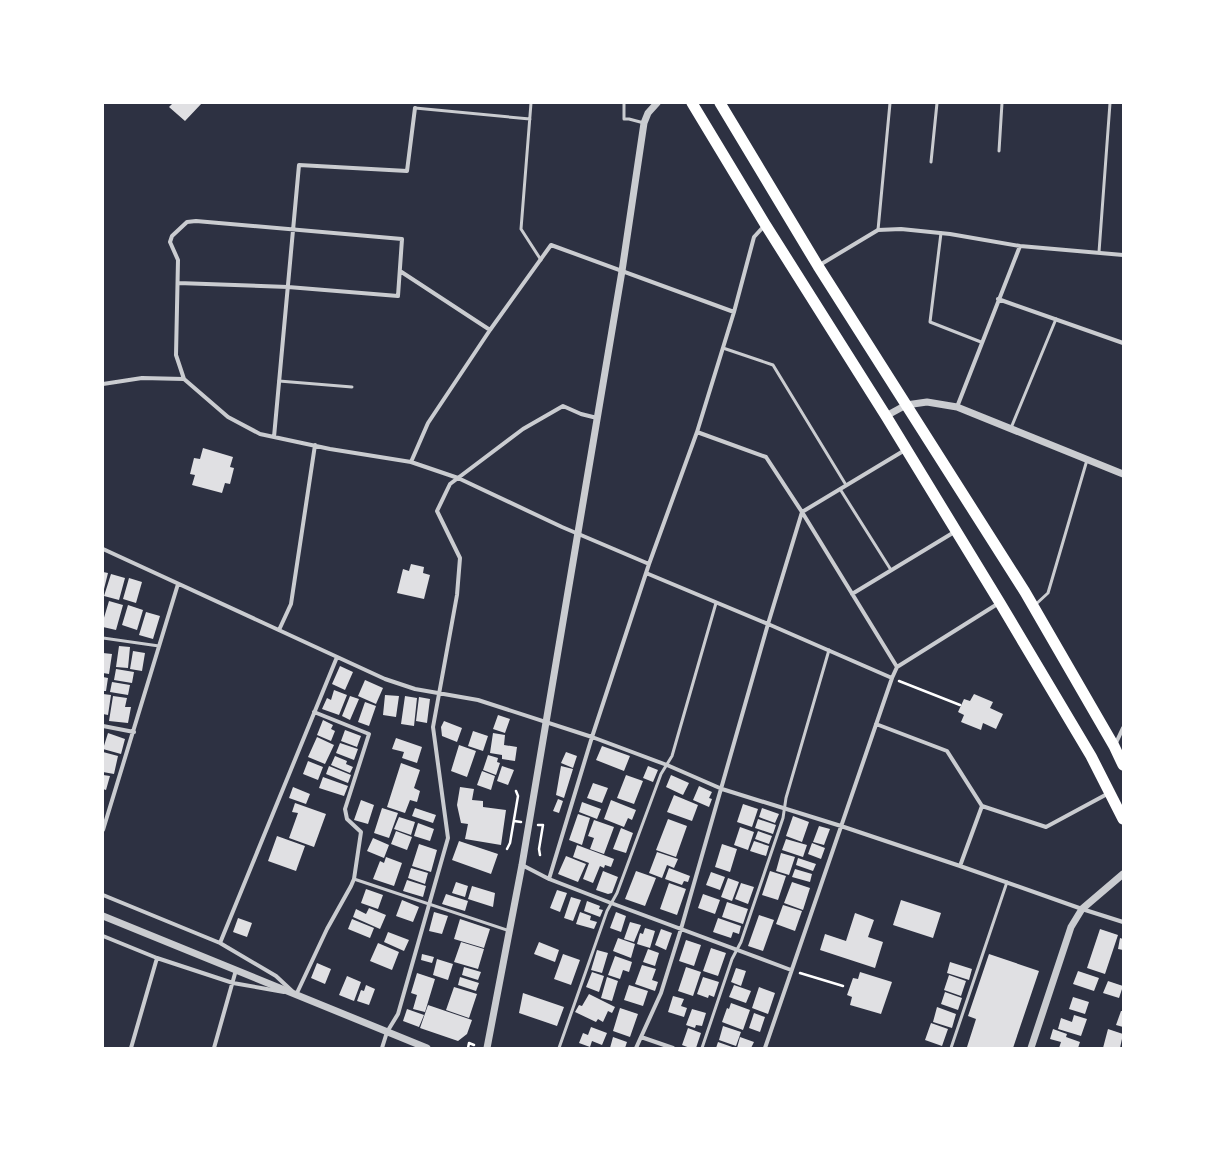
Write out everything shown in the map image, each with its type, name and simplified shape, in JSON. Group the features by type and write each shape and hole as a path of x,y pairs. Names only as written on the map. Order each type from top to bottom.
{"highway":[{"path":"692,103 765,224 886,416 1000,603 1091,756 1123,819"},
{"path":"720,103 818,266 1034,607 1114,746 1123,765"}],"street":[{"path":"487,1048 522,865 622,271 644,123 648,113 657,103"},
{"path":"274,437 299,165 408,171 415,108"},
{"path":"178,283 288,288 398,296 402,239 196,221 187,222 172,236 170,242 178,260 176,355 184,379 228,417 260,434 330,449 411,462 458,478 578,534 649,564"},
{"path":"549,879 592,737 646,573 697,432 734,312 755,235 765,224"},
{"path":"818,266 878,230 901,229 941,233 1020,246 1123,254"},
{"path":"411,462 428,423 490,330 551,245 734,312"},
{"path":"956,407 1020,246"},
{"path":"400,271 490,330"},
{"path":"998,299 1123,343"},
{"path":"103,384 142,378 184,379"},
{"path":"886,416 906,405 927,402 956,407 1123,474"},
{"path":"382,1048 388,1032 398,1014 448,838 433,727 457,595 460,558 437,511 450,484 523,428 563,406 581,414 597,418"},
{"path":"697,432 766,457 802,512 897,667"},
{"path":"279,630 291,604 315,445"},
{"path":"636,1048 661,993 681,929 768,624 802,512 906,449"},
{"path":"852,594 956,531"},
{"path":"103,549 385,679 414,689 478,700 592,737 667,765 722,789 841,826 1123,922"},
{"path":"646,573 892,678"},
{"path":"103,830 178,584"},
{"path":"765,1048 897,667 1000,603"},
{"path":"220,943 336,656"},
{"path":"296,995 327,929 354,879 361,832 347,819 345,809 369,734 314,712"},
{"path":"876,724 947,752 982,806 1046,827 1110,793"},
{"path":"103,726 134,732"},
{"path":"1114,746 1123,728"},
{"path":"960,866 982,806"},
{"path":"522,865 549,879 792,970"},
{"path":"1031,1048 1071,927 1082,909 1123,874"},
{"path":"103,895 220,943 276,976 296,995"},
{"path":"103,916 427,1048"},
{"path":"103,936 157,958 232,983 296,995"},
{"path":"131,1048 157,958"},
{"path":"214,1048 236,970"},
{"path":"641,1037 674,1048"}],"lane":[{"path":"531,103 521,229 541,260"},
{"path":"624,103 624,119 644,123"},
{"path":"878,230 890,103"},
{"path":"931,162 937,103"},
{"path":"999,151 1002,103"},
{"path":"1099,252 1110,103"},
{"path":"415,108 530,119"},
{"path":"941,233 930,322 981,342"},
{"path":"1011,429 1056,319"},
{"path":"723,348 773,365 846,485"},
{"path":"279,381 352,387"},
{"path":"1034,607 1048,593 1087,460"},
{"path":"840,489 891,570"},
{"path":"559,1048 607,911 617,893 662,774 672,756 716,603"},
{"path":"103,638 159,646"},
{"path":"702,1048 732,959 741,942 783,818 786,798 829,650"},
{"path":"354,879 510,931"},
{"path":"951,1048 1007,882"}],"path":[{"path":"892,678 960,705"},
{"path":"507,849 510,843 518,796 516,791"},
{"path":"540,855 539,849 543,825"},
{"path":"792,970 843,986"},
{"path":"468,1048 469,1043 474,1045"}],"building":[{"path":"173,103 202,103 185,121 169,107"},
{"path":"203,448 233,457 230,467 234,468 230,484 225,483 222,493 192,485 195,475 190,474 194,458 200,459"},
{"path":"411,564 424,567 423,573 430,575 424,599 397,593 403,569 409,571"},
{"path":"103,572 108,573 104,589 103,589"},
{"path":"111,574 125,578 119,600 104,596"},
{"path":"129,578 142,582 136,603 123,599"},
{"path":"109,601 123,605 116,630 103,627 103,621"},
{"path":"128,605 143,610 137,630 122,625"},
{"path":"146,612 160,616 153,639 139,635"},
{"path":"119,646 130,647 128,668 116,667"},
{"path":"133,651 145,653 142,671 130,669"},
{"path":"103,653 112,654 109,674 103,673"},
{"path":"340,666 353,672 345,690 332,684"},
{"path":"116,669 134,672 132,683 114,680"},
{"path":"103,677 108,678 106,691 103,691"},
{"path":"365,680 383,688 376,704 358,696"},
{"path":"112,682 130,685 128,695 110,692"},
{"path":"334,690 347,695 339,715 322,709 327,698 331,700"},
{"path":"103,694 111,695 108,715 103,714"},
{"path":"974,694 993,702 990,708 1003,714 996,729 983,723 981,730 961,722 964,715 958,712 964,699 970,701"},
{"path":"385,695 399,696 396,717 383,715"},
{"path":"113,696 127,698 125,707 131,707 128,723 109,721"},
{"path":"350,696 359,699 350,720 342,716"},
{"path":"405,696 417,698 414,726 401,724"},
{"path":"419,697 430,699 427,723 416,721"},
{"path":"365,702 376,706 369,726 358,722"},
{"path":"498,715 510,719 505,733 493,729"},
{"path":"323,720 333,725 331,729 335,731 331,741 317,735"},
{"path":"444,721 462,728 457,742 442,736 441,727"},
{"path":"345,730 361,736 357,747 341,741"},
{"path":"473,731 488,736 483,751 468,746"},
{"path":"108,733 125,739 121,754 103,749"},
{"path":"493,733 505,735 504,745 517,747 515,761 502,759 502,755 490,753"},
{"path":"317,737 334,745 325,764 308,757"},
{"path":"396,738 422,747 417,763 402,758 404,752 392,749"},
{"path":"340,743 358,749 354,760 336,753"},
{"path":"459,745 476,751 467,777 451,771"},
{"path":"602,746 630,756 624,771 596,760"},
{"path":"103,752 118,756 114,774 103,772"},
{"path":"566,752 577,756 573,768 561,763"},
{"path":"488,755 498,758 497,762 500,763 496,775 483,770"},
{"path":"335,756 347,761 346,764 353,767 350,773 331,765"},
{"path":"308,761 323,767 318,780 303,774"},
{"path":"401,763 420,770 414,788 420,791 417,802 410,800 405,813 387,807"},
{"path":"329,766 351,775 348,783 326,774"},
{"path":"502,766 514,770 508,785 497,781"},
{"path":"561,766 573,769 564,798 556,795"},
{"path":"648,766 658,770 653,782 643,778"},
{"path":"482,771 495,776 491,790 477,785"},
{"path":"103,775 110,776 106,790 103,789"},
{"path":"626,775 643,781 634,804 617,798"},
{"path":"671,775 689,783 683,795 666,787"},
{"path":"323,777 348,786 344,796 319,788"},
{"path":"593,783 608,788 602,803 587,798"},
{"path":"699,786 712,792 709,798 712,799 709,807 693,800"},
{"path":"293,787 310,794 306,804 289,798"},
{"path":"460,787 474,789 472,800 483,801 483,807 506,810 501,845 465,839 468,824 461,823 457,805"},
{"path":"674,795 698,805 692,821 667,812"},
{"path":"558,799 563,801 559,813 553,811"},
{"path":"361,800 374,805 368,824 354,820"},
{"path":"611,800 636,810 632,820 628,818 624,827 604,819"},
{"path":"582,802 601,809 597,819 579,812"},
{"path":"295,803 326,814 314,847 289,838 298,813 292,812"},
{"path":"743,804 758,809 752,827 737,822"},
{"path":"382,808 398,813 389,838 374,833"},
{"path":"415,808 436,815 433,823 412,816"},
{"path":"762,808 779,814 775,823 759,817"},
{"path":"578,814 590,818 582,845 569,840"},
{"path":"793,816 809,822 802,842 786,836"},
{"path":"399,817 415,822 411,835 394,829"},
{"path":"668,819 687,826 676,857 656,850"},
{"path":"758,819 776,825 773,834 755,828"},
{"path":"594,820 614,827 604,854 590,849 594,838 588,836"},
{"path":"418,823 434,829 430,841 414,836"},
{"path":"819,826 830,829 824,845 813,842"},
{"path":"740,827 754,832 748,850 734,845"},
{"path":"621,828 633,833 626,853 613,849"},
{"path":"396,831 412,837 407,850 391,844"},
{"path":"758,831 772,836 769,844 755,839"},
{"path":"277,836 305,846 296,871 268,861"},
{"path":"373,838 389,845 384,858 367,851"},
{"path":"786,839 807,845 803,857 782,850"},
{"path":"459,841 498,854 491,874 452,860"},
{"path":"754,841 769,846 766,856 750,851"},
{"path":"812,843 825,848 821,859 808,854"},
{"path":"419,844 437,850 431,872 412,866"},
{"path":"722,844 737,849 730,872 715,867"},
{"path":"577,845 614,859 611,867 605,865 604,868 600,866 593,883 583,879 589,863 573,857"},
{"path":"657,852 678,859 674,868 667,865 662,878 649,873"},
{"path":"781,853 795,857 789,875 776,871"},
{"path":"566,856 586,864 578,882 558,874"},
{"path":"386,857 402,863 394,886 373,879 380,861 384,863"},
{"path":"798,858 816,864 813,871 796,865"},
{"path":"411,868 428,873 425,884 408,878"},
{"path":"669,868 690,876 688,882 684,881 682,885 665,879"},
{"path":"795,869 812,874 810,882 792,877"},
{"path":"603,871 618,877 612,893 608,894 596,890"},
{"path":"636,871 656,878 645,906 625,899"},
{"path":"770,871 786,876 778,900 762,895"},
{"path":"711,872 725,877 720,890 706,885"},
{"path":"728,878 739,882 732,901 721,897"},
{"path":"407,880 426,886 423,897 403,891"},
{"path":"456,882 468,886 465,897 452,893"},
{"path":"792,882 810,888 803,910 784,903"},
{"path":"669,883 686,889 677,915 660,909"},
{"path":"741,883 754,887 748,904 735,899"},
{"path":"472,886 495,893 493,907 468,899"},
{"path":"366,889 383,895 378,909 361,903"},
{"path":"557,890 567,893 560,912 550,908"},
{"path":"446,894 468,901 465,911 442,904"},
{"path":"703,894 720,900 715,914 698,908"},
{"path":"571,897 581,900 573,921 564,918"},
{"path":"402,900 419,907 413,922 396,916"},
{"path":"901,900 941,913 933,938 893,925"},
{"path":"587,901 600,906 599,909 603,910 600,917 584,911"},
{"path":"727,902 748,909 743,924 722,917"},
{"path":"783,905 802,911 795,931 776,924"},
{"path":"369,908 386,915 380,929 353,917 356,909 366,914"},
{"path":"434,912 448,916 442,934 429,931"},
{"path":"580,912 591,916 590,920 597,922 594,929 576,924"},
{"path":"616,912 626,916 621,932 610,928"},
{"path":"855,913 874,920 868,937 883,942 875,968 820,950 825,934 846,941"},
{"path":"759,915 774,920 763,951 748,946"},
{"path":"238,918 252,923 247,937 233,932"},
{"path":"718,918 741,926 739,934 733,932 731,938 713,932"},
{"path":"352,919 374,928 370,938 348,929"},
{"path":"460,919 490,929 484,948 454,939"},
{"path":"630,922 641,925 634,942 624,939"},
{"path":"645,928 655,931 650,948 637,944 640,933 643,934"},
{"path":"661,929 672,933 666,950 655,945"},
{"path":"1100,929 1118,935 1105,974 1087,968"},
{"path":"388,932 409,940 404,951 384,942"},
{"path":"618,938 635,944 631,958 613,951"},
{"path":"1120,938 1123,939 1123,950 1118,949"},
{"path":"686,940 701,945 694,966 679,961"},
{"path":"461,942 484,949 478,969 454,962"},
{"path":"539,942 559,950 555,962 534,954"},
{"path":"378,943 399,952 392,970 370,961"},
{"path":"711,948 726,953 718,976 703,971"},
{"path":"648,949 659,953 655,966 643,962"},
{"path":"597,950 608,953 602,973 591,970"},
{"path":"422,954 434,957 432,963 421,960"},
{"path":"563,954 580,960 571,985 554,979"},
{"path":"989,954 1039,971 1013,1048 967,1047 976,1019 968,1016"},
{"path":"615,956 632,962 629,972 623,970 620,979 608,975"},
{"path":"437,959 453,964 448,980 433,975"},
{"path":"950,962 972,969 969,980 947,973"},
{"path":"317,963 331,969 325,984 311,978"},
{"path":"642,965 656,969 652,980 658,982 655,991 635,984"},
{"path":"464,967 481,972 478,980 462,975"},
{"path":"686,967 701,972 693,996 678,991"},
{"path":"736,968 746,971 741,986 731,982"},
{"path":"1078,971 1099,978 1094,991 1073,984"},
{"path":"592,972 604,976 599,992 586,987"},
{"path":"860,972 892,982 881,1014 850,1005 852,997 847,995 853,978 858,979"},
{"path":"417,973 435,979 425,1012 413,1009 417,995 411,993"},
{"path":"949,975 966,981 961,996 944,990"},
{"path":"347,976 361,982 354,1001 339,995"},
{"path":"460,977 479,983 476,991 458,985"},
{"path":"607,977 618,981 612,1001 601,998"},
{"path":"703,977 719,982 714,997 709,995 708,998 697,994"},
{"path":"1108,981 1123,986 1119,998 1103,993"},
{"path":"366,985 375,989 369,1005 357,1001 361,990 364,991"},
{"path":"629,985 648,991 643,1006 624,1000"},
{"path":"734,985 751,991 746,1003 729,997"},
{"path":"454,987 477,994 469,1018 446,1010"},
{"path":"759,987 775,993 768,1014 752,1008"},
{"path":"945,992 962,998 958,1010 941,1004"},
{"path":"523,993 564,1007 557,1026 519,1013"},
{"path":"589,994 615,1007 612,1013 608,1011 603,1022 598,1019 596,1022 575,1012 579,1005 582,1006"},
{"path":"673,996 684,999 681,1006 687,1008 684,1017 668,1012"},
{"path":"1073,997 1089,1002 1085,1014 1069,1009"},
{"path":"731,1003 750,1010 743,1030 722,1022 727,1008 729,1009"},
{"path":"428,1005 472,1020 467,1034 458,1041 420,1028"},
{"path":"937,1007 956,1014 952,1028 933,1022"},
{"path":"620,1008 638,1014 630,1037 613,1031"},
{"path":"407,1009 424,1015 419,1027 403,1021"},
{"path":"692,1009 706,1013 702,1026 696,1025 695,1028 686,1025"},
{"path":"1121,1011 1123,1011 1123,1027 1116,1025"},
{"path":"754,1013 765,1017 760,1032 749,1028"},
{"path":"1074,1015 1087,1019 1081,1036 1058,1029 1061,1018 1072,1022"},
{"path":"931,1023 948,1029 942,1046 925,1040"},
{"path":"723,1026 741,1032 736,1046 719,1040"},
{"path":"591,1027 607,1033 602,1045 592,1041 590,1047 579,1043 583,1033 588,1035"},
{"path":"688,1028 701,1033 696,1048 690,1048 682,1045"},
{"path":"1053,1029 1067,1034 1066,1037 1080,1042 1078,1048 1059,1048 1061,1042 1050,1039"},
{"path":"1108,1029 1123,1034 1120,1048 1103,1048"},
{"path":"613,1037 627,1042 625,1048 610,1048"},
{"path":"740,1037 754,1042 751,1048 737,1048"},
{"path":"718,1042 735,1048 716,1048"}]}
